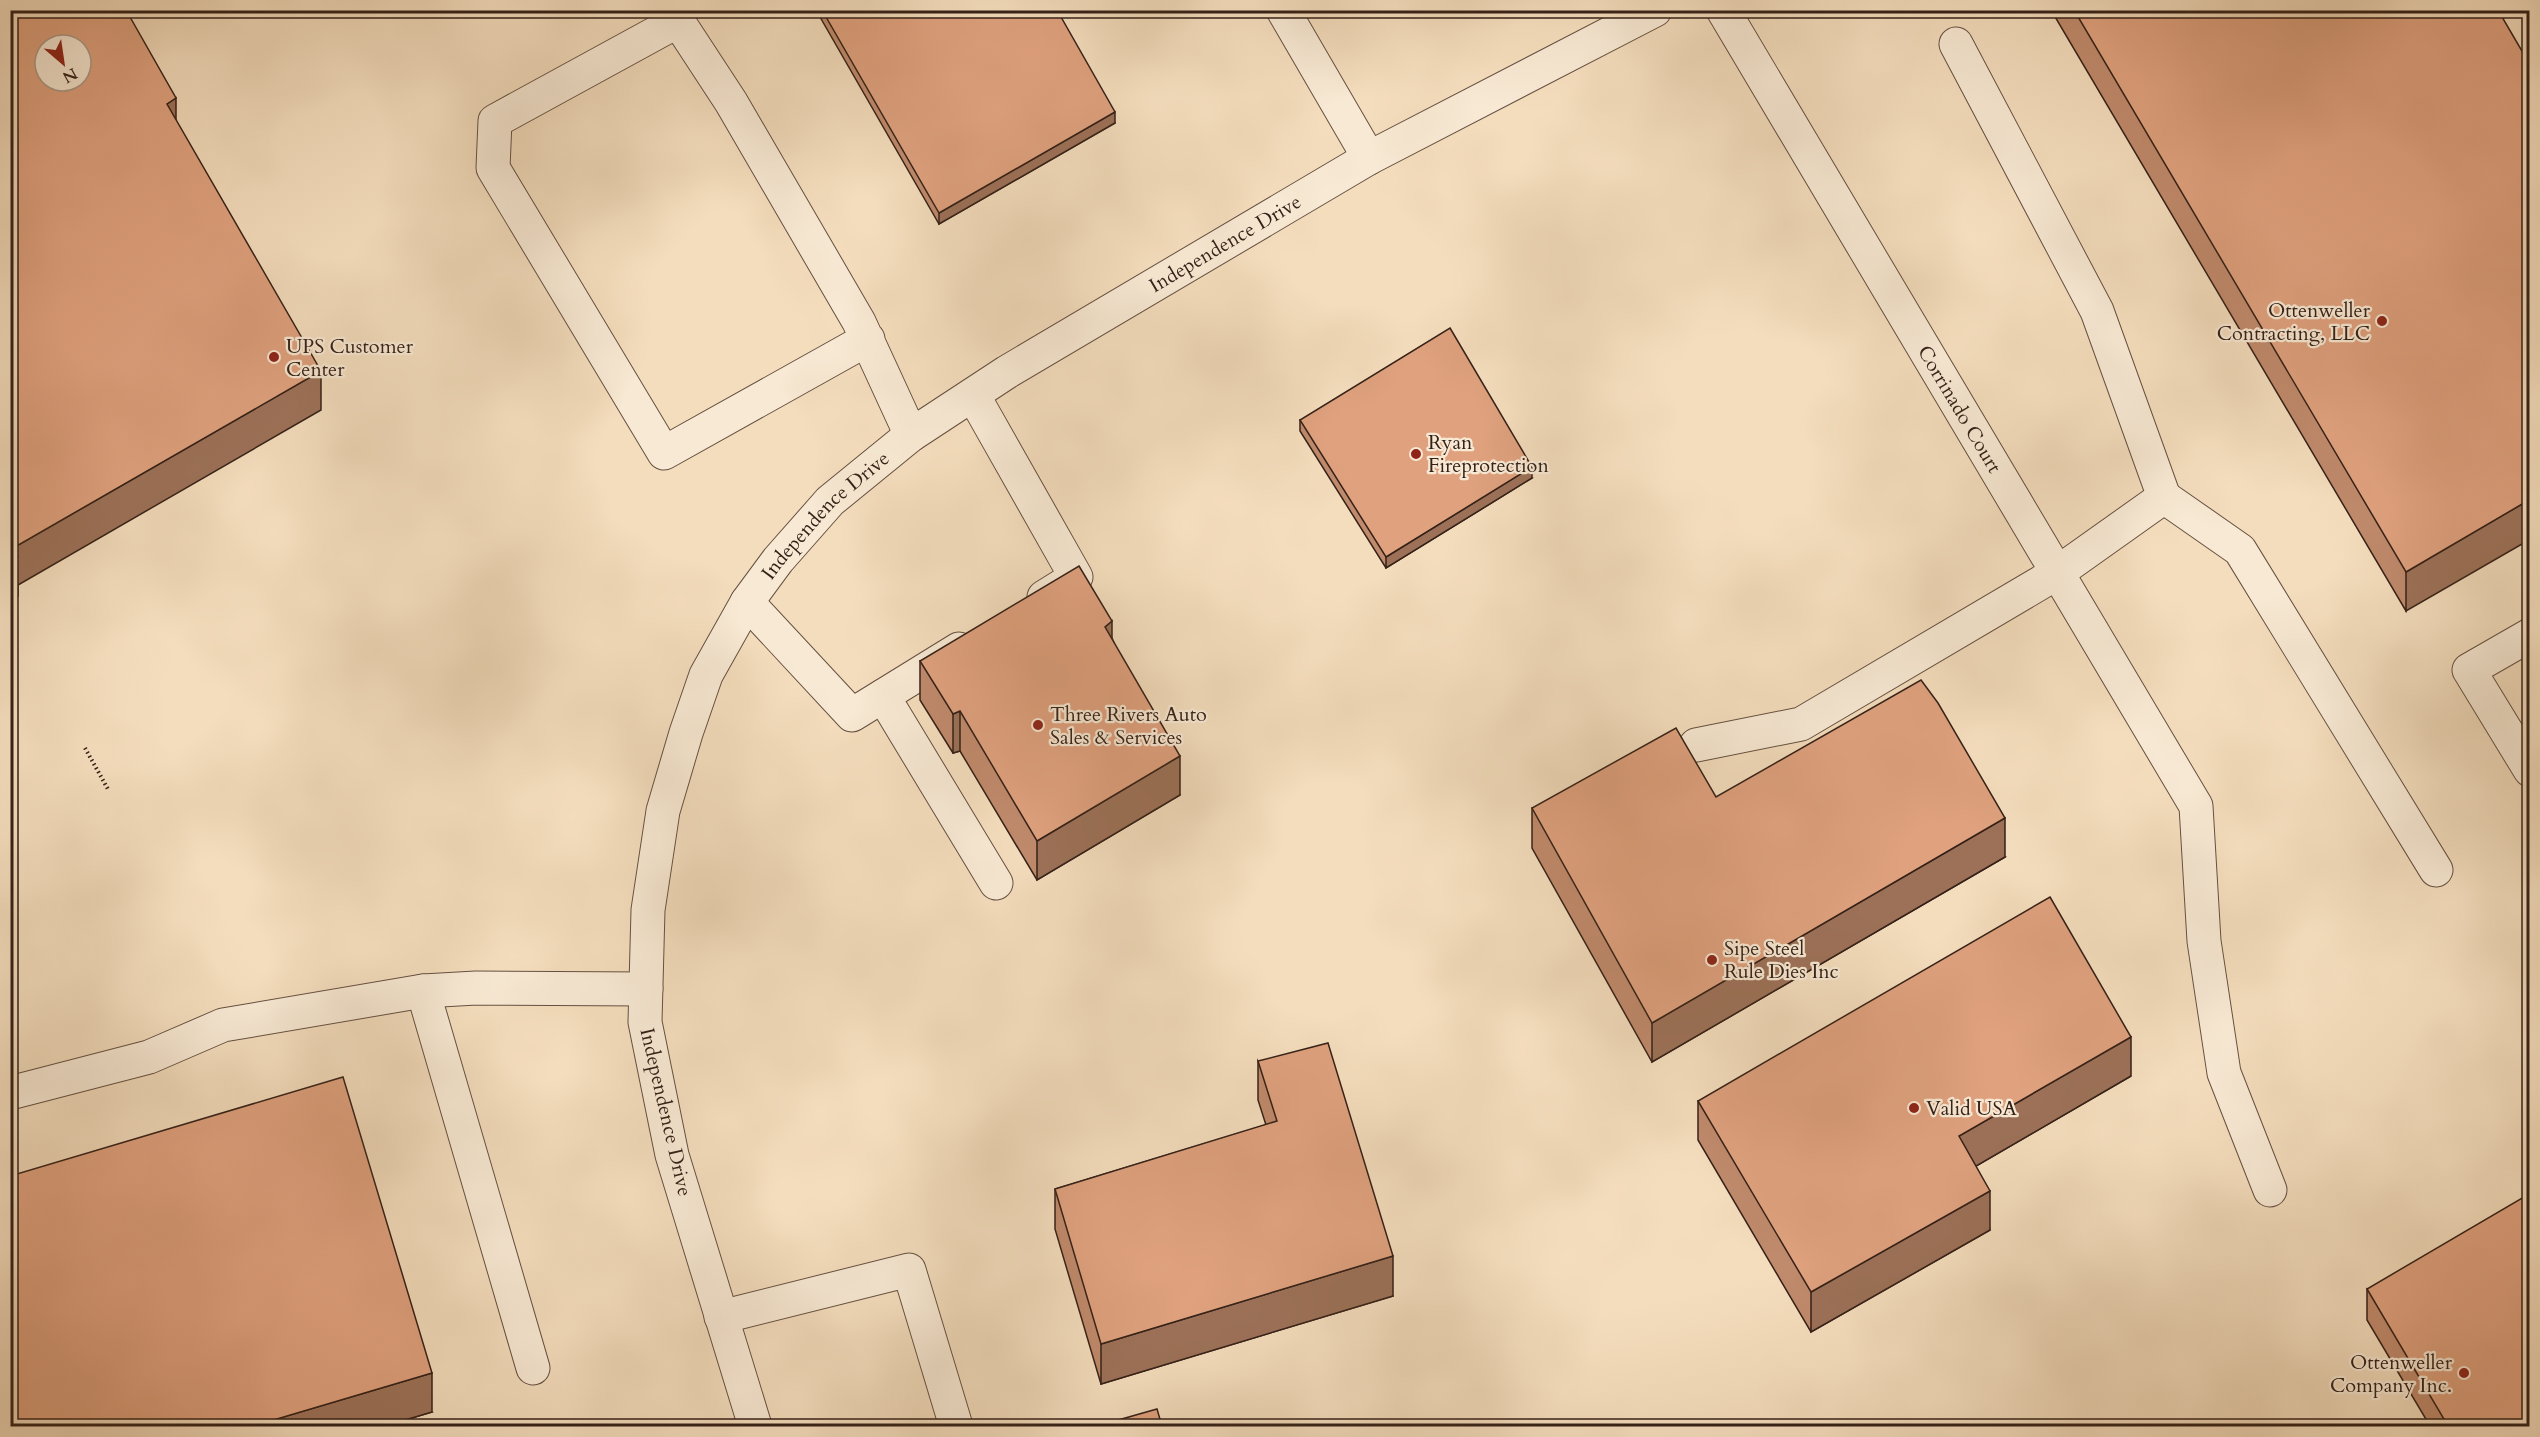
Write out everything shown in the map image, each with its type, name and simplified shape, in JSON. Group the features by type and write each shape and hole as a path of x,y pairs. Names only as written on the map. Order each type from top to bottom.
{"street":[{"path":"1283,10 1369,158"},
{"name":"Independence Drive","path":"755,1426 672,1155 645,1022 648,910 663,811 674,769 706,675 747,602 778,560 830,501 911,435 1007,372 1369,158 1655,10"},
{"name":"Corrinado Court","path":"1724,10 2196,806 2204,941 2224,1073 2270,1190"},
{"path":"868,339 664,453 493,168 495,122 678,21 731,102 868,339 911,435"},
{"path":"1956,44 2097,311 2164,496 2240,550 2436,870"},
{"path":"973,395 1076,577 1015,614"},
{"path":"1696,745 1801,724 2057,573 2164,496"},
{"path":"747,602 852,715 984,633"},
{"path":"2529,635 2469,670 2529,770"},
{"path":"883,696 996,883"},
{"path":"10,1093 149,1057 223,1025 423,991 476,988 646,989"},
{"path":"423,991 533,1368"},
{"path":"721,1317 909,1270 956,1426"}],"path":[{"path":"85,748 109,791"}],"building":[{"path":"10,10 126,10 176,98 167,104 321,371 13,548 18,557 10,561"},
{"path":"822,10 1057,10 1115,112 939,213"},
{"name":"Ottenweller Contracting, LLC","path":"2074,10 2498,10 2529,63 2529,500 2406,572"},
{"name":"Ryan Fireprotection","path":"1450,328 1532,467 1386,557 1300,420"},
{"name":"Three Rivers Auto Sales & Services","path":"1079,566 1112,621 1105,627 1180,756 1037,841 960,711 953,714 920,661"},
{"name":"Sipe Steel Rule Dies Inc","path":"1921,680 1938,703 2005,818 1652,1023 1532,808 1676,728 1716,797"},
{"name":"Valid USA","path":"2050,897 2131,1037 1959,1136 1990,1191 1811,1292 1698,1101"},
{"path":"1328,1043 1393,1256 1101,1344 1055,1189 1277,1121 1258,1061"},
{"path":"343,1077 432,1373 253,1426 15,1426 10,1411 10,1176"},
{"name":"Ottenweller Company Inc.","path":"2529,1194 2529,1426 2448,1426 2367,1289"},
{"path":"1157,1409 1162,1426 1097,1426"}],"place":[{"name":"Ottenweller Contracting, LLC","path":"2382,321"},
{"name":"UPS Customer Center","path":"274,357"},
{"name":"Ryan Fireprotection","path":"1416,454"},
{"name":"Three Rivers Auto Sales & Services","path":"1038,725"},
{"name":"Sipe Steel Rule Dies Inc","path":"1712,960"},
{"name":"Valid USA","path":"1914,1108"},
{"name":"Ottenweller Company Inc.","path":"2464,1373"}]}
